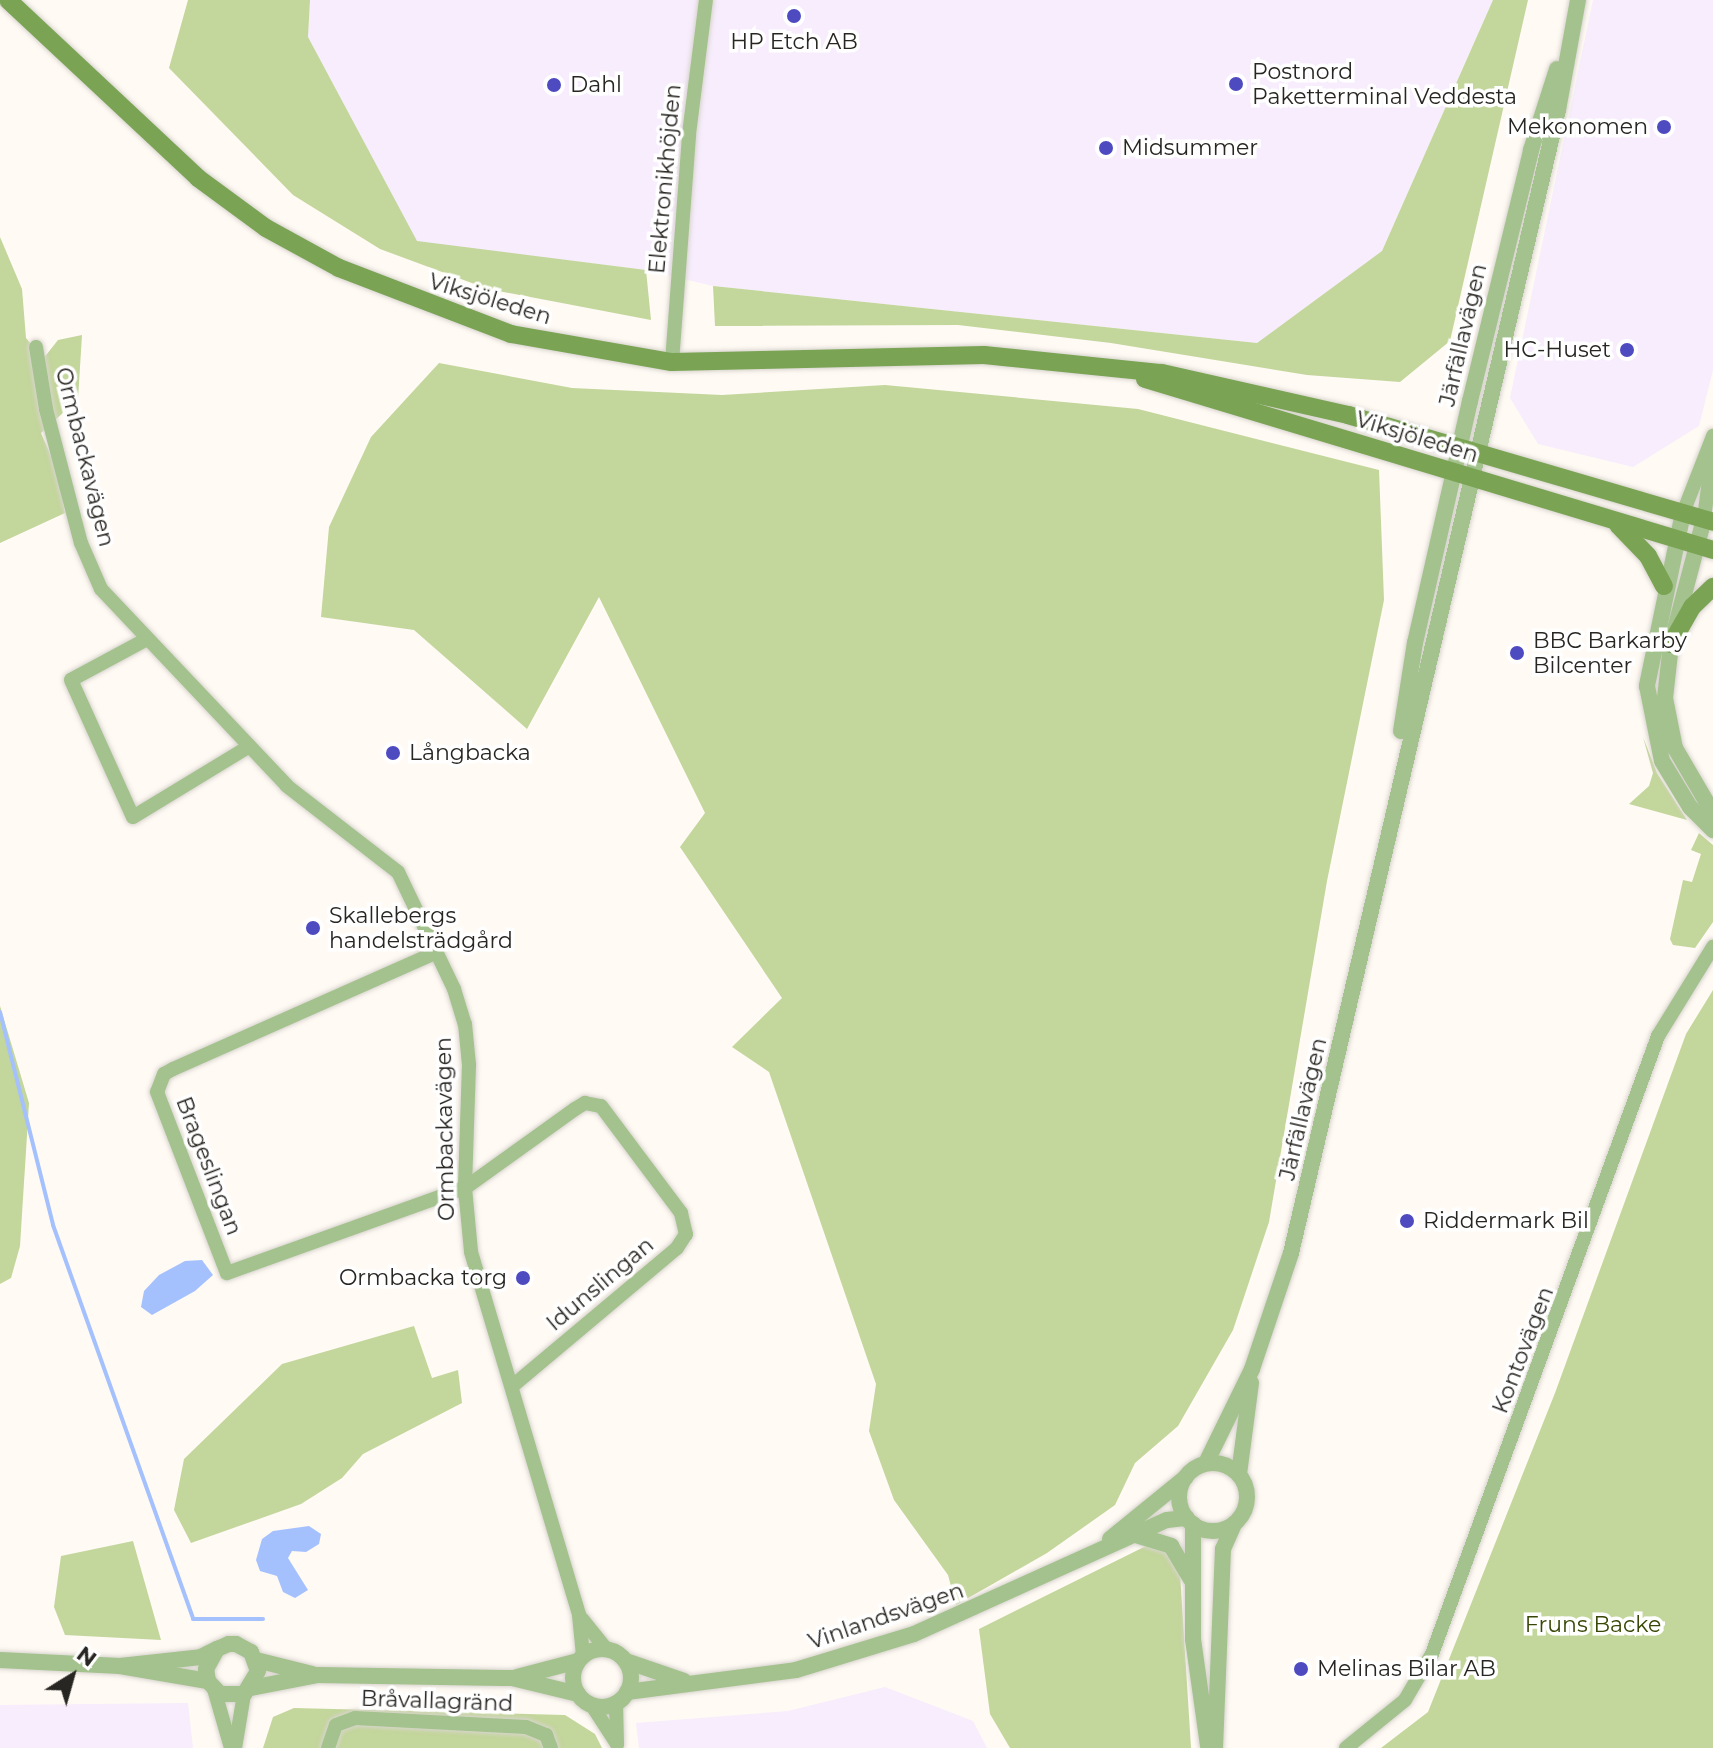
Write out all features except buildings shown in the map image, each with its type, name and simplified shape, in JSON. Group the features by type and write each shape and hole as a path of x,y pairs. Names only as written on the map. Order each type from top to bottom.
{"main road":[{"name":"Viksjöleden","path":"8,0 198,178 266,228 339,268 511,334 672,362 984,355 1203,380 1479,452 1708,520"},
{"name":"Viksjöleden","path":"1108,368 1705,548"},
{"path":"1613,520 1648,556 1664,586"},
{"path":"1671,644 1692,607 1713,587"}],"street":[{"name":"Elektronikhöjden","path":"672,362 689,134 706,0"},
{"name":"Järfällavägen","path":"1206,1463 1252,1369 1295,1238 1381,856 1473,480 1578,0"},
{"name":"Järfällavägen","path":"1381,856 1415,643 1459,447 1531,150 1574,20"},
{"name":"Ormbackavägen","path":"36,347 46,409 81,543 101,589 147,639 189,677 248,747 287,786 398,872 437,952 465,1024 465,1188 471,1252 514,1385 579,1615 581,1658"},
{"path":"1713,436 1683,513 1648,664 1652,724 1676,786 1713,830"},
{"path":"1713,449 1705,548 1671,644 1665,676 1670,733 1686,774 1713,813"},
{"path":"147,639 71,680 133,817 248,747"},
{"name":"Kontovägen","path":"1346,1748 1405,1700 1432,1654 1658,1036 1713,947"},
{"name":"Brageslingan","path":"437,952 173,1069 164,1074 157,1092 227,1273 465,1188"},
{"name":"Idunslingan","path":"465,1188 575,1109 594,1103 608,1112 687,1227 677,1248 514,1385"},
{"name":"Järfällavägen","path":"1239,1474 1252,1369"},
{"path":"1208,1748 1193,1639 1190,1521 1179,1494 1185,1478 1206,1463 1223,1464 1239,1474 1248,1500 1223,1549 1215,1748"},
{"name":"Vinlandsvägen","path":"1090,1555 1185,1478"},
{"name":"Vinlandsvägen","path":"622,1697 686,1682 796,1670 914,1634 1167,1520 1190,1521"},
{"path":"1190,1521 1209,1531 1234,1524"},
{"path":"1134,1535 1162,1540 1182,1556 1194,1589"},
{"name":"Ormbackavägen","path":"579,1615 606,1649"},
{"path":"120,1666 201,1657 236,1644 256,1660 317,1675 512,1678 584,1699 622,1697"},
{"path":"217,1649 209,1658 211,1685 233,1748"},
{"path":"512,1678 606,1649 626,1661 631,1676 622,1697 618,1746"},
{"path":"581,1658 573,1677 584,1699 618,1746"},
{"path":"0,1660 120,1666 211,1685 228,1696 317,1675"},
{"path":"233,1748 256,1660"},
{"name":"Vinlandsvägen","path":"626,1661 686,1682"},
{"name":"Bråvallagränd","path":"328,1748 336,1725 355,1718 526,1727 546,1735 551,1748"}],"shaded area":[{"path":"310,0 1493,0 1382,251 1257,343 713,286 646,270 417,242 308,37"},
{"path":"1593,0 1713,0 1713,370 1699,426 1633,467 1538,444 1510,398"},
{"path":"885,1687 973,1721 987,1748 639,1748 636,1723 788,1711"},
{"path":"188,1703 193,1748 0,1748 0,1705"}],"green space":[{"path":"188,0 310,0 308,37 417,241 646,270 651,320 488,289 380,249 293,195 169,68"},
{"path":"1493,0 1528,0 1450,341 1400,382 1307,375 1111,343 958,325 715,326 713,286 1257,343 1382,251"},
{"path":"0,237 22,289 26,338 43,359 58,340 82,335 78,399 41,433 58,472 65,513 0,543"},
{"path":"439,363 572,388 722,395 885,385 1138,409 1379,470 1384,600 1327,881 1269,1222 1233,1330 1178,1426 1135,1463 1115,1505 1047,1553 956,1605 948,1575 894,1500 869,1431 876,1384 769,1072 732,1047 782,998 680,847 705,813 599,597 527,729 414,630 321,617 329,527 371,437"},
{"path":"1643,737 1657,773 1687,820 1629,804 1649,786 1653,773"},
{"path":"1699,833 1713,845 1713,922 1695,948 1673,945 1670,939 1683,880 1692,882 1701,854 1691,850"},
{"name":"Fruns Backe","path":"1713,990 1713,1748 1381,1748 1428,1712 1555,1393 1686,1034"},
{"path":"0,1006 29,1103 20,1246 11,1278 0,1284"},
{"path":"414,1326 432,1378 458,1370 462,1403 363,1454 342,1478 301,1504 191,1543 174,1510 184,1459 282,1364"},
{"path":"133,1541 161,1640 65,1635 54,1607 61,1556"},
{"path":"1150,1544 1165,1552 1180,1573 1191,1748 1010,1748 990,1714 979,1629"},
{"path":"294,1708 565,1715 595,1734 602,1748 263,1748 273,1717"}],"water":[{"path":"202,1260 213,1275 195,1291 152,1315 141,1307 144,1291 159,1275 185,1261"},
{"path":"309,1526 321,1534 319,1544 306,1552 292,1551 288,1558 308,1590 295,1598 283,1592 277,1576 260,1571 256,1560 262,1539 273,1531"}],"waterway":[{"path":"0,1012 53,1225 193,1619 263,1619"}],"place":[{"name":"HP Etch AB","path":"794,16"},
{"name":"Postnord Paketterminal Veddesta","path":"1236,84"},
{"name":"Dahl","path":"554,85"},
{"name":"Mekonomen","path":"1664,127"},
{"name":"Midsummer","path":"1106,148"},
{"name":"HC-Huset","path":"1627,350"},
{"name":"BBC Barkarby Bilcenter","path":"1517,653"},
{"name":"Långbacka","path":"393,753"},
{"name":"Skallebergs handelsträdgård","path":"313,928"},
{"name":"Riddermark Bil","path":"1407,1221"},
{"name":"Ormbacka torg","path":"523,1278"},
{"name":"Melinas Bilar AB","path":"1301,1669"}]}
